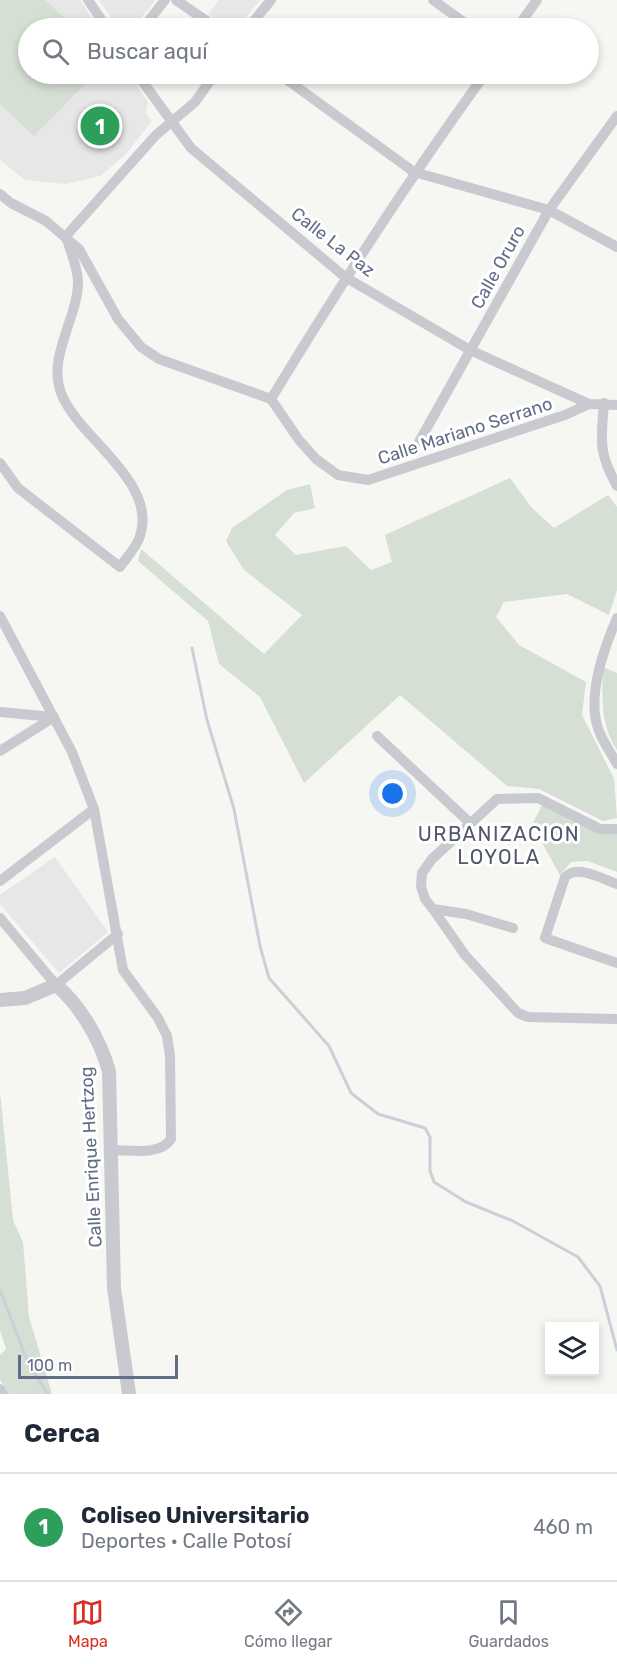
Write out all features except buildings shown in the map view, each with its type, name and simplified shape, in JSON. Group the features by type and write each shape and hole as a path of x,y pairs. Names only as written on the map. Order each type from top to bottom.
{"street":[{"path":"88,0 100,18"},
{"path":"151,18 165,0"},
{"path":"176,0 202,18"},
{"path":"256,18 271,0"},
{"path":"433,0 458,18"},
{"path":"524,18 537,0"},
{"name":"Calle La Paz","path":"144,84 191,148 345,277 470,350 589,404 617,405"},
{"path":"66,236 156,135 195,102 208,84"},
{"path":"293,84 414,172 549,210 617,247"},
{"path":"0,194 11,203 46,221 79,249 118,319 141,347 159,359 271,399 345,277 414,172 478,84"},
{"name":"Calle Oruro","path":"419,442 549,210 617,116"},
{"path":"0,463 18,488 120,567 140,537 143,518 135,492 123,472 69,410 60,390 58,363 78,280 66,236"},
{"name":"Calle Mariano Serrano","path":"271,399 299,440 316,459 338,475 368,480 555,418 589,404"},
{"path":"604,403 602,450 604,463 617,486"},
{"path":"0,616 72,752 94,809 123,970 158,1018 167,1036 170,1056 171,1139 167,1146 158,1150 112,1150"},
{"path":"617,618 599,662 596,709 598,730 617,764"},
{"path":"0,712 54,717"},
{"path":"0,751 23,734 54,717"},
{"path":"377,736 469,822"},
{"path":"617,829 600,829 538,798 497,799 469,822 422,873 421,886 425,899 465,955 518,1013 528,1017 617,1019"},
{"path":"0,881 94,809"},
{"path":"617,884 581,871 570,872 565,877 545,938 617,963"},
{"path":"434,909 466,914 513,928"},
{"name":"Calle Enrique Hertzog","path":"0,918 66,994 102,1047 109,1071 114,1288 129,1394"},
{"path":"0,1000 25,998 56,985 118,934"},
{"path":"0,1389 3,1394"}],"shaded area":[{"path":"0,0 80,0 92,18 18,18 18,84 136,84 148,102 146,113 152,121 126,154 100,176 66,184 25,180 0,160"},
{"path":"0,0 45,0 64,18 18,18 18,84 85,84 34,136 0,104"},
{"path":"99,0 155,0 141,18 111,18"},
{"path":"219,0 260,0 246,18 214,18 208,14"},
{"path":"510,478 532,508 554,528 608,495 617,507 617,590 609,615 567,594 504,602 496,617 519,645 586,682 582,715 614,779 617,818 603,821 539,789 507,786 400,695 304,783 260,697 219,664 208,621 138,561 141,549 264,654 302,615 244,570 226,541 232,528 287,490 310,484 315,508 294,513 275,535 296,555 346,546 371,570 392,562 385,535"},
{"path":"603,667 617,673 617,750 611,740 605,720"},
{"path":"542,805 596,831 617,827 617,872 587,861 571,862 560,875 532,825"},
{"path":"55,857 108,932 59,973 0,904 0,895"},
{"path":"0,1092 13,1220 23,1242 29,1317 52,1394 9,1394 0,1380 0,1355 6,1349 0,1330"}],"waterway":[{"path":"192,648 207,720 234,809 260,946 269,978 329,1046 351,1093 378,1114 425,1128 430,1137 430,1171 434,1182 466,1202 513,1221 578,1257 600,1286 617,1350"},
{"path":"0,1290 28,1363 48,1394"}],"place":[{"name":"Coliseo Universitario","path":"100,126"}],"district":[{"name":"URBANIZACION LOYOLA","path":"499,846"}]}
